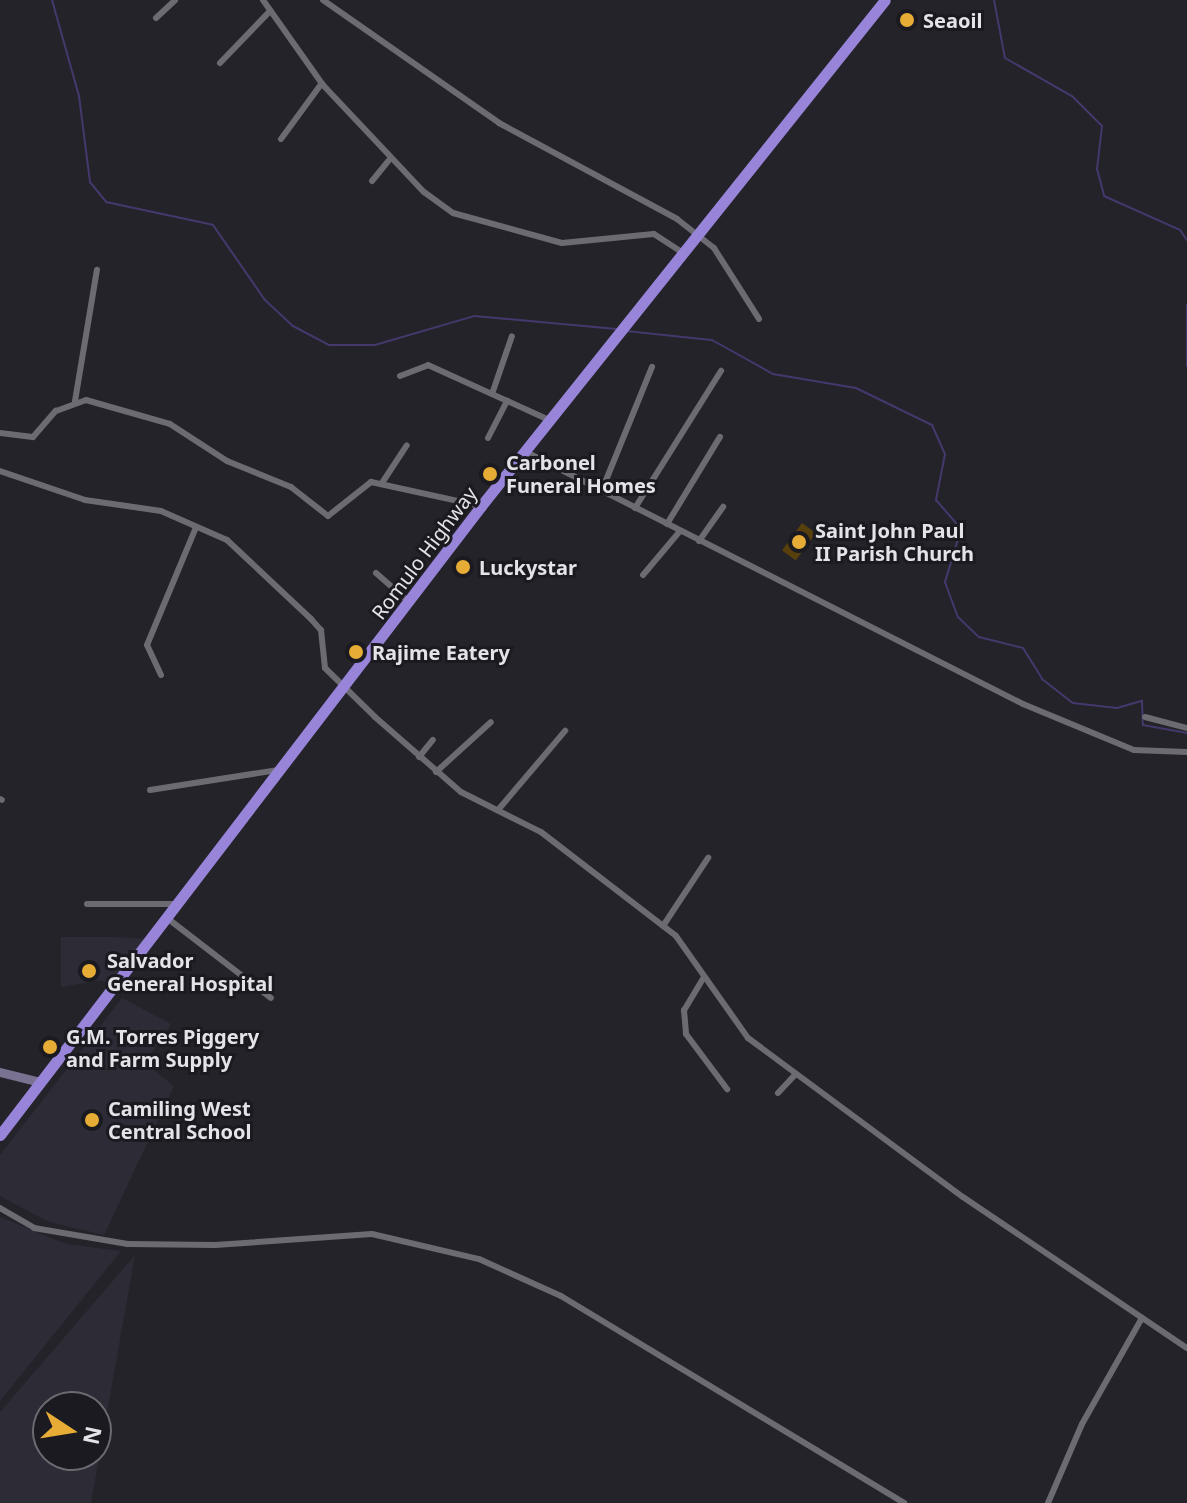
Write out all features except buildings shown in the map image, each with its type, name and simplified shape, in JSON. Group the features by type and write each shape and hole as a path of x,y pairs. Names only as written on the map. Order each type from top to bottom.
{"highway":[{"name":"Romulo Highway","path":"0,1135 481,506 885,0"}],"street":[{"path":"156,18 175,0"},
{"path":"263,0 322,83 424,192 476,222 562,243 654,234 685,254"},
{"path":"323,0 499,123 699,236 729,267 759,319"},
{"path":"220,63 270,11"},
{"path":"281,139 322,83"},
{"path":"372,181 391,158"},
{"path":"0,433 33,437 75,401 97,270"},
{"path":"492,394 512,336"},
{"path":"400,376 428,365 550,421"},
{"path":"602,490 652,367"},
{"path":"635,508 721,371"},
{"path":"75,401 170,424 227,461 291,487 328,516 339,514 365,484 382,483 481,506"},
{"path":"488,438 507,401"},
{"path":"667,524 720,437"},
{"path":"382,483 407,445"},
{"path":"526,452 1023,704 1134,750 1187,752"},
{"path":"0,471 85,500 161,511 238,548 321,630 325,668 344,688 436,772 541,832 663,926 704,977 737,1028 796,1074 1187,1348"},
{"path":"699,541 723,507"},
{"path":"161,675 147,645 196,527"},
{"path":"643,575 680,531"},
{"path":"376,573 409,602"},
{"path":"1145,717 1187,728"},
{"path":"436,772 491,722"},
{"path":"498,810 565,731"},
{"path":"419,757 433,740"},
{"path":"150,790 282,769"},
{"path":"663,926 708,858"},
{"path":"87,904 177,904"},
{"path":"167,918 271,998"},
{"path":"704,977 684,1010 686,1034 727,1089"},
{"path":"0,1072 40,1082"},
{"path":"778,1093 796,1074"},
{"path":"0,1208 34,1228 116,1243 215,1245 372,1234 479,1259 548,1288 904,1503"},
{"path":"1048,1503 1082,1424 1142,1318"}],"shaded area":[{"name":"Salvador General Hospital","path":"61,937 145,939 109,986 102,980 61,987"},
{"name":"Camiling West Central School","path":"122,998 171,1024 145,1063 174,1086 104,1235 49,1222 0,1196 0,1155"},
{"path":"0,1217 66,1244 121,1251 0,1401"},
{"path":"135,1255 111,1391 32,1391 32,1471 97,1471 91,1503 0,1503 0,1412"}],"waterway":[{"path":"52,0 79,96 90,182 106,202 213,225 265,300 293,326 329,345 375,345 474,316 616,329"},
{"path":"994,0 1005,58 1072,96 1102,126 1097,169 1104,196 1180,230 1187,240"},
{"path":"1187,305 1187,366"},
{"path":"626,331 712,340 773,374 856,388 932,425 945,454 936,500 961,529 945,582 958,617 979,637 1023,648 1042,679 1073,703 1117,708 1142,701 1143,725 1187,733"}],"place":[{"name":"Seaoil","path":"907,20"},
{"name":"Carbonel Funeral Homes","path":"490,474"},
{"name":"Saint John Paul II Parish Church","path":"799,542"},
{"name":"Luckystar","path":"463,567"},
{"name":"Rajime Eatery","path":"356,652"},
{"name":"Salvador General Hospital","path":"89,971"},
{"name":"G.M. Torres Piggery and Farm Supply","path":"50,1047"},
{"name":"Camiling West Central School","path":"92,1120"}]}
